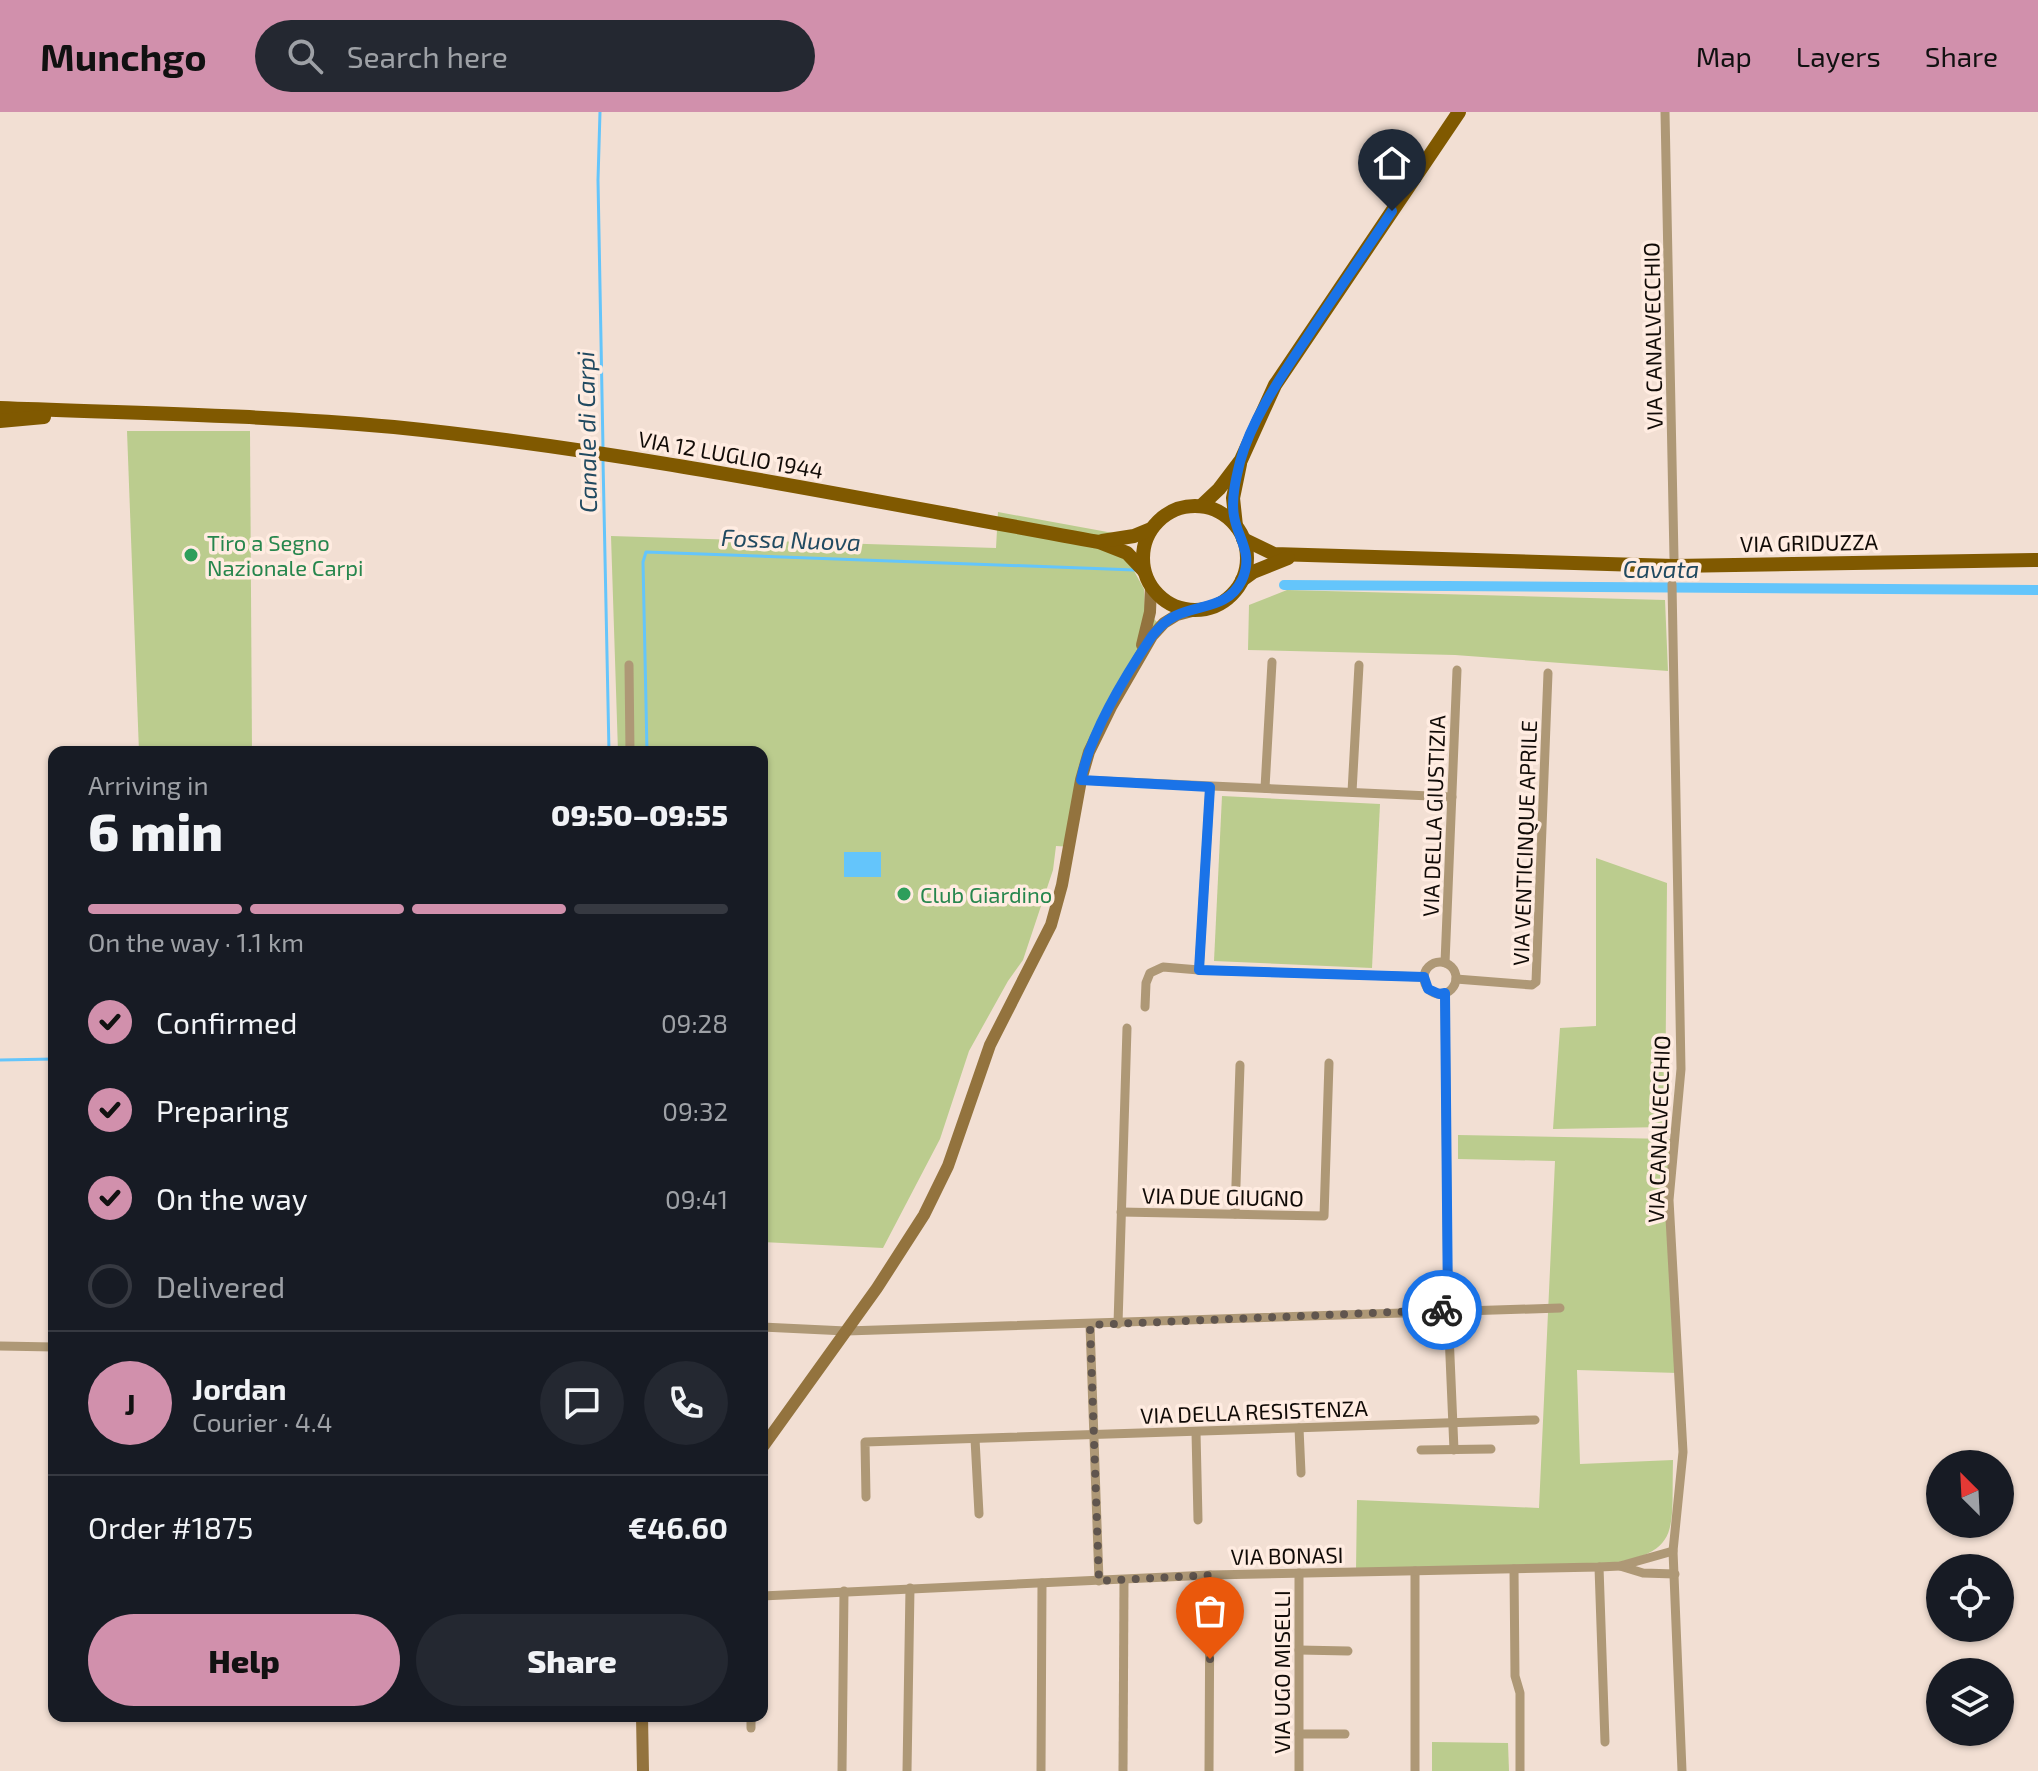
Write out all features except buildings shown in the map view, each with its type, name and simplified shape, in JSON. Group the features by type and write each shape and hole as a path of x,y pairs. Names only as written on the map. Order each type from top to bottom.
{"main road":[{"path":"768,1440 903,1251 931,1202 948,1166 990,1045 1046,936 1062,885 1089,752 1140,654 1164,623 1177,615 1223,601 1242,580 1246,567 1233,498 1241,460 1275,385 1459,112"},
{"name":"VIA 12 LUGLIO 1944","path":"0,408 395,428 620,456 1099,542"},
{"name":"VIA 12 LUGLIO 1944","path":"0,421 112,412"},
{"path":"1201,506 1219,489 1241,460"},
{"path":"1099,542 1134,536 1151,529 1173,511 1187,506 1201,506 1227,516 1240,532"},
{"path":"1144,571 1143,549 1151,529"},
{"name":"VIA GRIDUZZA","path":"1240,532 1274,554 1294,556 1674,566 2038,560"},
{"path":"1099,542 1127,553 1144,571 1151,586 1170,604 1196,610"},
{"name":"VIA GRIDUZZA","path":"1242,580 1253,572 1294,556"},
{"path":"1140,654 1150,612 1151,586"},
{"path":"642,1722 643,1771"}],"street":[{"name":"VIA CANALVECCHIO","path":"1665,112 1674,558"},
{"name":"VIA CANALVECCHIO","path":"1672,584 1681,1069 1669,1200 1683,1452 1673,1551 1682,1771"},
{"path":"1265,788 1272,662"},
{"path":"629,665 630,746"},
{"path":"1352,792 1359,665"},
{"name":"VIA DELLA GIUSTIZIA","path":"1445,963 1457,670"},
{"name":"VIA VENTICINQUE APRILE","path":"1456,979 1532,985 1536,982 1548,673"},
{"path":"1081,780 1452,797"},
{"path":"1199,970 1210,787"},
{"path":"1445,963 1451,966 1456,979 1451,990 1439,994 1428,989 1424,977 1431,965 1445,963"},
{"path":"1145,1007 1146,983 1150,973 1163,967 1424,977"},
{"path":"1445,993 1448,1310 1454,1450"},
{"path":"1118,1324 1127,1028"},
{"name":"VIA DUE GIUGNO","path":"1121,1212 1324,1216 1329,1063"},
{"path":"1235,1214 1240,1065"},
{"path":"768,1327 846,1331 1560,1308"},
{"path":"1090,1325 1099,1581"},
{"path":"0,1346 48,1347"},
{"name":"VIA DELLA RESISTENZA","path":"866,1497 865,1442 1535,1420"},
{"path":"1299,1428 1301,1473"},
{"path":"1196,1432 1198,1520"},
{"path":"975,1439 979,1514"},
{"path":"1421,1450 1491,1449"},
{"name":"VIA BONASI","path":"768,1596 1210,1575 1620,1566 1673,1551"},
{"name":"VIA BONASI","path":"1620,1566 1643,1573 1675,1574"},
{"path":"1599,1567 1605,1742"},
{"path":"1514,1569 1520,1771"},
{"path":"1415,1571 1415,1771"},
{"name":"VIA UGO MISELLI","path":"1299,1573 1299,1771"},
{"path":"1209,1771 1210,1575"},
{"path":"1123,1771 1124,1580"},
{"path":"1041,1771 1042,1583"},
{"path":"907,1771 910,1588"},
{"path":"842,1771 844,1591"},
{"path":"1299,1650 1348,1651"},
{"path":"751,1722 751,1728"},
{"path":"1299,1734 1345,1734"}],"green space":[{"name":"Tiro a Segno Nazionale Carpi","path":"127,431 250,431 252,746 139,746"},
{"name":"Club Giardino","path":"998,512 1113,533 1144,589 1145,610 1162,627 1103,730 1089,762 1073,847 1056,846 1053,870 1023,960 969,1051 940,1139 883,1248 768,1242 768,746 618,746 611,536 996,548"},
{"path":"1287,590 1665,600 1668,671 1455,655 1248,650 1249,605"},
{"path":"1222,796 1380,804 1372,968 1214,961"},
{"path":"1596,858 1667,883 1665,1127 1553,1129 1560,1028 1596,1026"},
{"path":"1458,1135 1671,1139 1678,1373 1577,1370 1580,1464 1673,1460 1671,1523 1667,1536 1659,1546 1646,1554 1599,1565 1356,1571 1357,1500 1539,1508 1555,1161 1458,1159"},
{"path":"1432,1742 1508,1743 1509,1771 1432,1771"}],"water":[{"path":"844,852 881,852 881,877 844,877"}],"waterway":[{"name":"Canale di Carpi","path":"600,112 598,180 603,448"},
{"name":"Canale di Carpi","path":"603,460 609,746"},
{"name":"Fossa Nuova","path":"647,746 643,562 646,552 1135,570"},
{"name":"Cavata","path":"1284,585 2038,590"},
{"name":"Fossa Nuova","path":"0,1060 48,1059"}],"way so far":[{"path":"1210,1659 1210,1575 1099,1581 1090,1325 1442,1310"}],"place":[{"name":"Tiro a Segno Nazionale Carpi","path":"191,555"},
{"name":"Club Giardino","path":"904,894"}],"route":[{"path":"1392,211 1275,385 1241,460 1233,513 1246,552 1242,580 1223,601 1177,615 1152,636 1100,728 1081,780 1210,787 1199,970 1424,977 1428,989 1445,993 1448,1310 1442,1310"}]}
